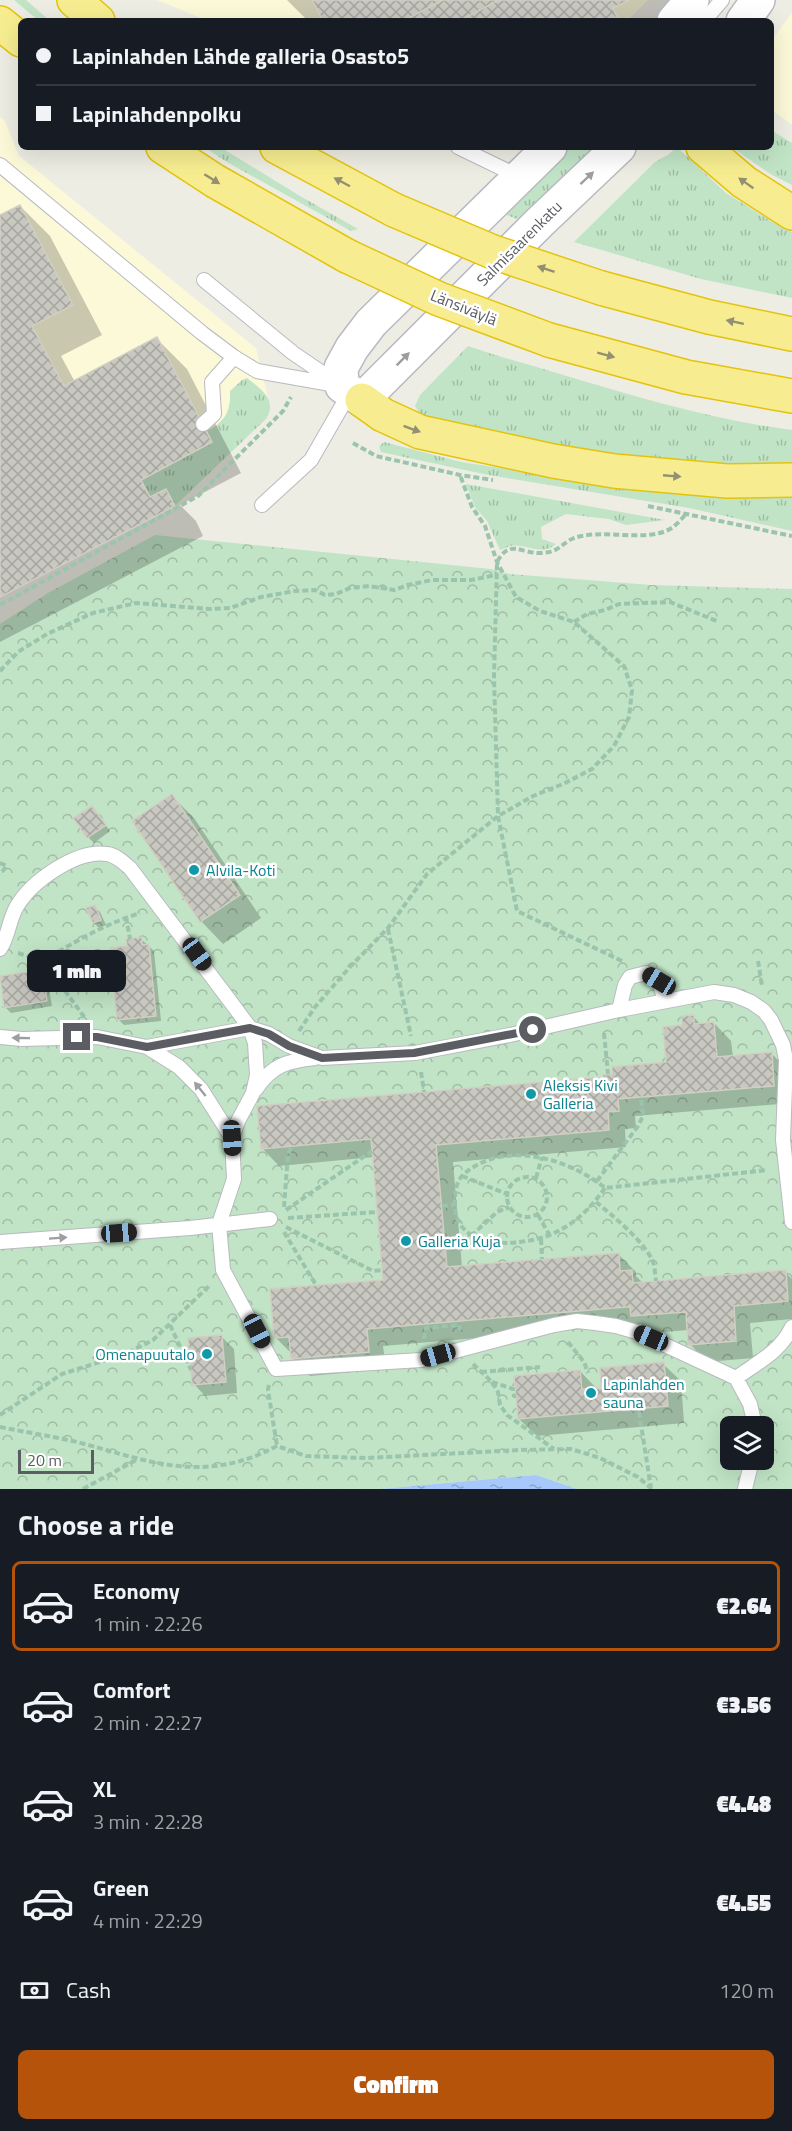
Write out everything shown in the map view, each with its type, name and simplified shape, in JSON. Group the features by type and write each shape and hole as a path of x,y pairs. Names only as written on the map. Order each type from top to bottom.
{"highway":[{"path":"74,0 95,18"},
{"path":"0,24 18,38"},
{"name":"Länsiväylä","path":"168,150 215,181 347,256 439,298 549,340 686,377 792,396"},
{"path":"283,150 394,210 493,252 601,288 709,317 792,334"},
{"path":"707,150 744,183 792,213"},
{"path":"351,393 383,415 420,432 553,461 614,471 727,481 792,480"}],"main road":[{"path":"677,18 692,0"},
{"path":"745,18 758,0"},
{"path":"351,393 341,369 352,348 371,323 547,150"},
{"name":"Salmisaarenkatu","path":"351,393 617,150"}],"lane":[{"path":"707,18 722,0"},
{"path":"464,150 520,177"},
{"path":"0,165 234,357 257,370 351,393"},
{"path":"204,280 293,353 351,393"},
{"path":"203,424 214,414 212,382 234,357"},
{"path":"262,506 311,460 351,393"},
{"path":"1,948 12,917 22,899 61,867 88,854 109,854 119,859 130,868 160,906 250,1028 258,1062 253,1093"},
{"path":"619,1010 625,985 630,977 646,973 659,981 665,1001"},
{"path":"753,1416 750,1404 736,1378 651,1338 622,1327 577,1321 421,1360 276,1369 223,1270 219,1224 234,1179 232,1138 238,1121 263,1078 276,1068 297,1060 414,1053 714,992 734,995 751,1002 764,1011 783,1045 786,1060 783,1140 792,1222"},
{"path":"147,1047 250,1028 322,1058"},
{"path":"0,1037 22,1039 97,1037 147,1047 179,1066 201,1089 232,1138"},
{"path":"0,1242 190,1228 270,1219"},
{"path":"736,1378 770,1355 786,1340 792,1327"},
{"path":"745,1489 750,1470"}],"path":[{"path":"0,604 198,496 283,411"},
{"path":"289,1046 315,1007 388,928 427,874 498,816 533,796 592,769 614,746 629,717 632,690 624,666 574,622 540,611 516,597 497,562 485,526 472,507 460,475"},
{"path":"646,973 517,911 498,816 494,677 497,562 502,552 512,548 540,554 558,550 573,538 612,533 635,536 671,529 687,513"},
{"path":"0,671 18,652 46,633 93,613 136,603 210,609 230,608 261,597 295,591 315,591 325,595 336,594 350,588 369,586 394,590 432,580 471,580 497,573"},
{"path":"574,622 587,614 620,604 670,602 719,622"},
{"path":"0,863 7,866 0,874"},
{"path":"43,961 79,939 126,917 160,906"},
{"path":"126,917 130,939"},
{"path":"388,928 424,1092"},
{"path":"1,948 43,961 74,1001 97,1037"},
{"path":"602,1015 608,1074"},
{"path":"597,1181 638,1126 643,1116 641,1097"},
{"path":"292,1146 288,1154 283,1212 372,1150"},
{"path":"284,1148 288,1154"},
{"path":"605,1188 596,1202 576,1220 541,1239 497,1243 471,1236 456,1220 454,1205 457,1183 462,1176 491,1159 517,1154 542,1157 597,1181 605,1188 786,1167"},
{"path":"536,1178 542,1157"},
{"path":"462,1176 507,1194"},
{"path":"527,1177 536,1178 544,1186 548,1198 546,1205 538,1215 525,1218 513,1212 509,1207 507,1194 510,1187 520,1178 527,1177"},
{"path":"596,1202 614,1216 646,1251 653,1263 656,1281"},
{"path":"442,1206 454,1205"},
{"path":"471,1236 497,1212 509,1207"},
{"path":"270,1219 377,1212"},
{"path":"538,1215 550,1236"},
{"path":"316,1285 280,1224 373,1271 382,1270"},
{"path":"541,1239 542,1259"},
{"path":"0,1415 62,1374 131,1352 153,1340 207,1289"},
{"path":"170,1325 191,1370"},
{"path":"426,1328 459,1325"},
{"path":"554,1325 584,1362 588,1373"},
{"path":"455,1351 492,1382 498,1392 500,1405 507,1415 555,1449"},
{"path":"480,1372 540,1367"},
{"path":"276,1369 268,1390 277,1446"},
{"path":"492,1382 513,1389 514,1396 516,1396"},
{"path":"639,1412 652,1489"},
{"path":"0,1427 76,1442 137,1460 181,1467 216,1466 248,1459 277,1446 306,1456 366,1458 571,1449 600,1458 638,1477 652,1489"},
{"path":"83,1489 137,1460"}],"shaded area":[{"path":"157,0 648,0 630,18 201,18"},
{"path":"792,13 792,125 774,111 774,37"},
{"path":"0,117 5,121 19,156 256,348 270,407 266,419 175,506 0,597"}],"green space":[{"path":"14,0 26,0 47,18 35,18"},
{"path":"774,132 792,143 792,185 772,175 735,150 774,150"},
{"path":"209,150 225,150 358,229 351,231"},
{"path":"566,150 601,150 527,223 504,214"},
{"path":"674,150 680,150 726,193 792,232 792,298 701,279 574,242 655,162"},
{"path":"468,346 675,407 762,426 792,430 792,467 751,467 592,453 441,423 420,414 415,406 420,395"},
{"path":"247,378 262,391 269,401 269,412 266,419 175,506 150,497 141,480 212,443 207,431 226,415 230,391"},
{"path":"384,442 461,462 534,473 792,496 792,531 689,508 488,475 381,452 379,446"},
{"path":"466,484 665,520 626,525 609,519 566,514 541,527 542,539 556,544 550,548 539,550 510,546 500,550 487,521 475,507"},
{"path":"155,535 491,569 510,574 651,585 792,589 792,1489 577,1489 536,1475 380,1489 0,1489 0,624 48,593"}],"water":[{"path":"536,1475 577,1489 380,1489"}],"building":[{"path":"312,0 443,0 409,18 321,18"},
{"path":"443,0 499,0 465,18 409,18"},
{"path":"499,0 629,0 613,8 618,18 465,18"},
{"path":"20,205 73,305 32,326 64,386 157,337 212,442 141,480 150,497 166,489 175,506 0,597 0,215"},
{"name":"Alvila-Koti","path":"172,794 240,895 200,922 132,821"},
{"path":"92,806 106,825 87,838 73,818"},
{"path":"95,905 101,920 93,923 86,908"},
{"path":"142,937 142,945 149,944 156,1016 117,1020 110,948 127,946 126,939"},
{"path":"42,970 47,1001 4,1008 0,976"},
{"path":"694,1015 694,1024 714,1022 717,1057 772,1052 774,1086 618,1099 619,1111 608,1112 609,1130 436,1145 447,1267 619,1253 620,1271 632,1270 633,1283 786,1270 788,1301 734,1306 736,1341 688,1345 686,1312 631,1316 630,1307 626,1307 367,1329 369,1352 291,1359 289,1337 274,1338 270,1289 383,1280 371,1139 261,1149 257,1106 603,1077 603,1075 612,1074 612,1067 666,1062 663,1027 682,1025 682,1016"},
{"name":"Omenapuutalo","path":"222,1335 226,1382 192,1385 188,1338"},
{"name":"Lapinlahden sauna","path":"664,1362 668,1406 518,1419 514,1376 580,1370 582,1389 601,1388 600,1368"}],"place":[{"name":"Alvila-Koti","path":"194,870"},
{"name":"Aleksis Kivi Galleria","path":"531,1094"},
{"name":"Galleria Kuja","path":"406,1241"},
{"name":"Omenapuutalo","path":"207,1354"},
{"name":"Lapinlahden sauna","path":"591,1393"}],"route":[{"path":"77,1037 97,1037 147,1047 250,1028 322,1058 414,1053 533,1030"}]}
